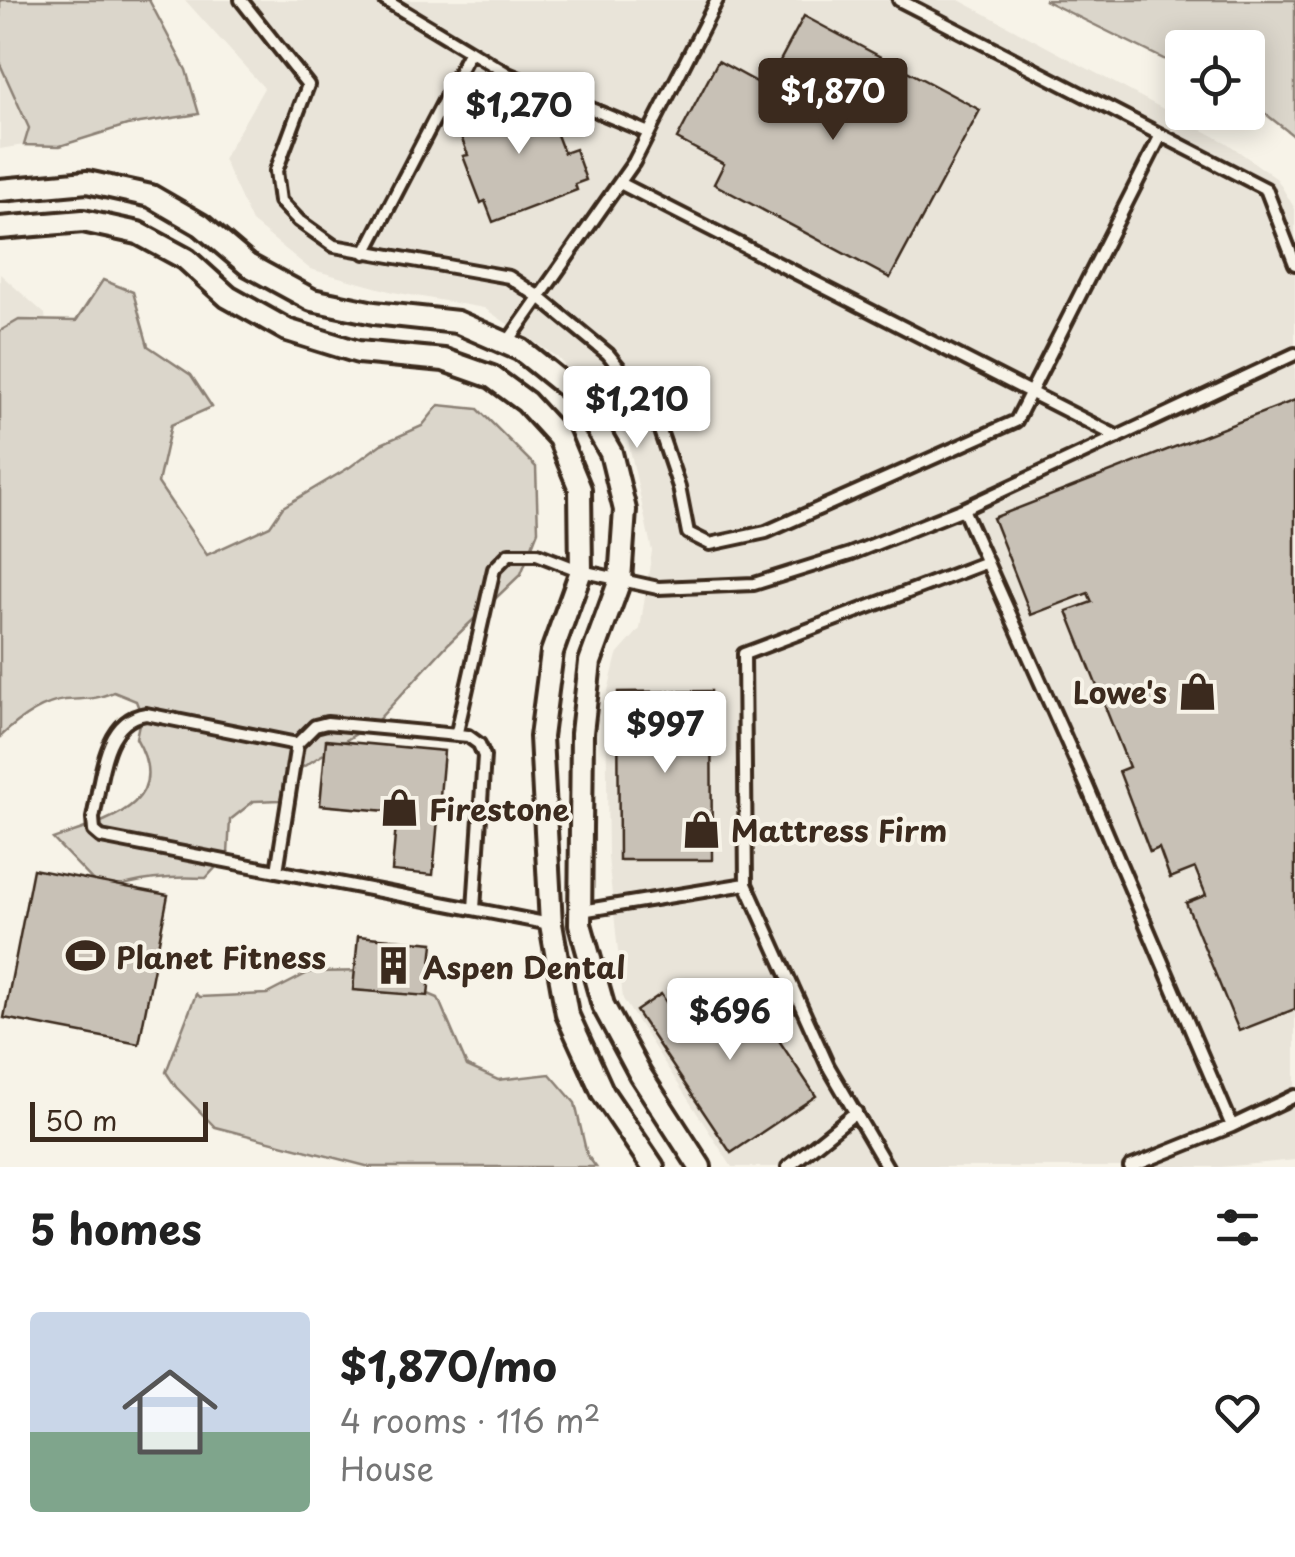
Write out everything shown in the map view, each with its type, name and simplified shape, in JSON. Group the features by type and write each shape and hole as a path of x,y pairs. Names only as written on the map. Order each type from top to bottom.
{"street":[{"path":"0,190 87,182 151,196 201,224 248,265 312,300 374,313 457,322 522,350 578,396 611,453 625,510 620,580 590,662 582,733 580,924 604,1005 640,1074 700,1167"},
{"path":"0,228 83,221 138,233 186,260 228,296 286,330 358,352 444,360 492,377 526,402 558,438 580,489 581,571 552,652 542,737 551,924 567,1014 603,1093 653,1167"}],"lane":[{"path":"240,0 308,85 276,171 280,201 299,221 334,246 509,277 539,297 608,354 653,410 679,488 688,532 710,544 766,532 1016,420 1161,135"},
{"path":"385,0 508,74 649,133"},
{"path":"507,343 620,183 717,0"},
{"path":"898,0 1266,189 1295,264"},
{"path":"365,253 470,51"},
{"path":"620,183 1118,437"},
{"path":"457,732 494,569 510,554 536,554 581,571 658,588 754,584 850,554 963,508 1295,354"},
{"path":"963,508 1232,1126"},
{"path":"887,1167 828,1066 746,884 744,654 987,562"},
{"path":"296,744 136,715 126,721 112,740 94,831 101,837 551,924"},
{"path":"277,871 296,744 316,726 328,723 457,732 478,744 484,756 474,909"},
{"path":"580,910 746,884"},
{"path":"1130,1167 1295,1096"},
{"path":"788,1167 856,1112"}],"shaded area":[{"path":"0,0 149,0 186,70 199,114 127,125 60,146 24,145 29,128 0,64"},
{"path":"185,0 959,0 1165,110 1165,130 1203,130 1277,179 1295,209 1295,1160 1221,1167 732,1167 623,999 608,857 606,699 617,655 640,629 652,551 628,440 558,358 484,308 393,292 310,269 252,222 223,159 264,88"},
{"path":"1044,0 1295,0 1295,137 1265,113 1265,30 1165,30 1165,60"},
{"path":"0,64 29,128 24,145 0,149"},
{"path":"0,274 45,314 46,322 19,320 0,331"},
{"path":"103,280 133,292 148,346 191,375 212,407 171,425 158,483 207,555 270,526 283,507 381,444 422,426 439,405 478,409 536,467 538,531 521,574 449,643 377,721 293,773 280,800 254,801 230,820 228,854 206,878 154,879 103,891 53,839 112,817 141,795 147,780 146,761 136,738 141,714 136,701 114,692 56,702 30,714 0,737 0,331 19,320 76,321"},
{"path":"374,971 438,998 467,1066 498,1080 550,1074 575,1103 587,1155 596,1167 370,1167 215,1127 166,1072 196,994 267,994 310,972"}],"building":[{"path":"804,16 980,110 890,278 714,184 724,164 677,139 718,61 766,87"},
{"path":"539,88 564,153 575,149 586,180 575,184 577,190 493,222 485,201 481,203 463,156 468,155 460,134 490,122 484,106"},
{"name":"Lowe's","path":"1295,400 1295,1009 1239,1031 1186,903 1206,895 1195,868 1170,878 1159,848 1150,852 1119,771 1129,767 1067,611 1092,602 1088,593 1031,615 993,518"},
{"path":"711,691 712,860 619,860 618,692"},
{"name":"Firestone","path":"326,740 444,751 433,875 392,871 397,812 320,805"},
{"name":"Planet Fitness","path":"33,869 168,895 139,1044 4,1018"},
{"name":"Aspen Dental","path":"358,936 433,943 428,996 353,990"},
{"path":"738,979 816,1096 731,1153 636,1011 661,994 678,1020"}],"place":[{"name":"Lowe's","path":"1197,691"},
{"name":"Firestone","path":"399,808"},
{"name":"Mattress Firm","path":"701,829"},
{"name":"Planet Fitness","path":"86,956"},
{"name":"Aspen Dental","path":"393,966"}]}
